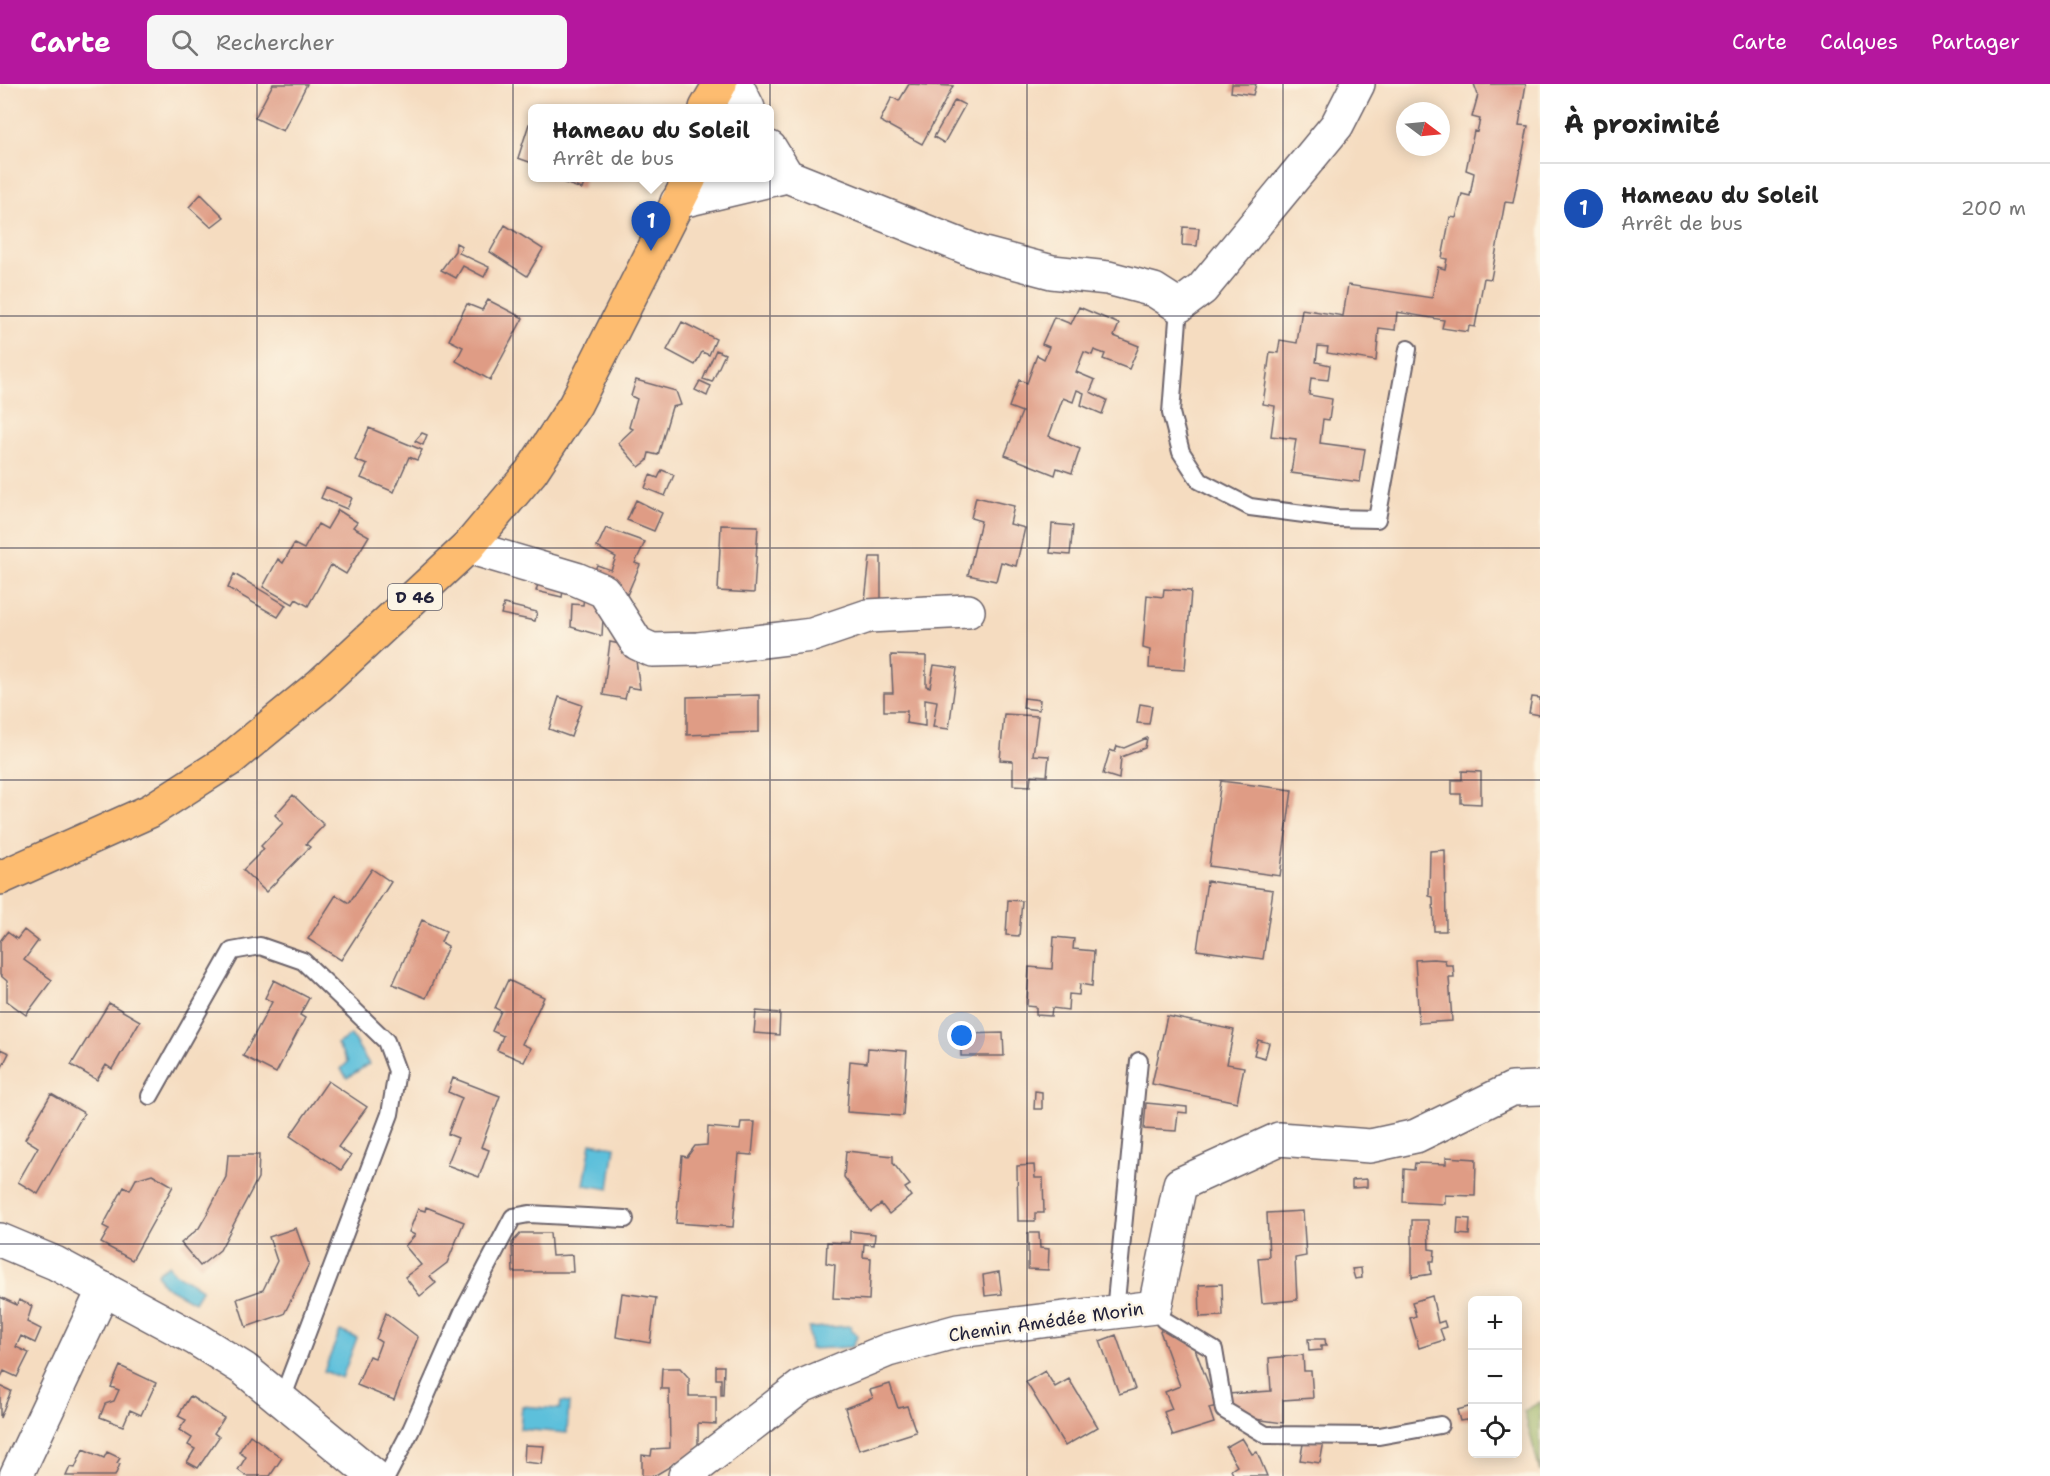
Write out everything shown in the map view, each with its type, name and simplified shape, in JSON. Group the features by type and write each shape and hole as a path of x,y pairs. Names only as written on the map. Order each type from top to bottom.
{"main road":[{"path":"715,104 735,95"},
{"name":"D 46","path":"0,878 150,811 229,760 320,685 468,547 531,472 575,405 679,186"},
{"name":"D 46","path":"0,857 79,825 182,772 238,734 434,554 516,461 549,414 679,186"}],"street":[{"path":"774,179 787,176 980,253 1052,272 1108,278 1154,290 1179,306 1202,289 1337,125 1358,84"},
{"path":"774,155 787,176"},
{"path":"679,186 700,194 758,182"},
{"path":"468,547 576,579 604,591 637,643 652,650 698,649 812,635 868,616 968,611"},
{"name":"Chemin Amédée Morin","path":"685,1476 802,1386 888,1350 958,1331 1155,1307 1180,1184 1279,1139 1370,1146 1416,1136 1512,1089 1540,1088"},
{"path":"0,1240 55,1263 205,1345 244,1369 374,1476"},
{"path":"16,1476 104,1289"}],"lane":[{"path":"1179,306 1171,413 1181,452 1200,480 1250,507 1334,518 1377,519 1408,349"},
{"path":"150,1096 232,951 260,946 303,961 386,1041 397,1071 390,1114 282,1399"},
{"path":"1115,1312 1139,1061"},
{"path":"387,1476 411,1430 462,1312 513,1217 529,1214 624,1219"},
{"path":"1155,1307 1164,1320 1214,1350 1224,1410 1266,1435 1379,1436 1440,1425"}],"green space":[{"path":"1540,1402 1540,1472 1524,1411"}],"water":[{"path":"351,1035 369,1064 347,1078 341,1069 348,1062 337,1044"},
{"path":"591,1143 615,1147 609,1189 584,1185"},
{"path":"169,1265 173,1272 202,1289 194,1302 163,1285 157,1273"},
{"path":"851,1326 852,1331 858,1335 852,1347 810,1349 809,1328"},
{"path":"340,1331 357,1338 342,1378 324,1371"},
{"path":"561,1402 569,1403 567,1433 520,1429 522,1406 560,1409"}],"building":[{"path":"273,84 307,84 283,131 255,118"},
{"path":"909,84 953,86 922,144 880,121 892,97 899,101"},
{"path":"1232,84 1256,84 1253,95 1231,92"},
{"path":"1474,84 1526,84 1519,125 1528,126 1513,203 1505,202 1491,279 1484,278 1475,327 1469,326 1468,332 1442,328 1444,320 1397,312 1395,330 1379,328 1376,361 1327,353 1328,347 1318,346 1316,362 1330,365 1328,380 1311,378 1309,395 1332,399 1329,420 1323,419 1320,443 1365,449 1360,482 1291,473 1296,439 1271,436 1275,406 1263,404 1270,352 1278,353 1280,340 1297,343 1302,309 1343,316 1348,285 1432,298 1438,267 1445,269 1447,259 1442,258 1450,217 1456,218 1462,194 1470,196 1474,173 1466,170 1474,131 1477,132 1480,119 1472,117 1478,95"},
{"path":"955,100 965,105 944,143 934,137"},
{"path":"528,127 528,162 518,158"},
{"path":"562,182 585,182 582,189"},
{"path":"201,194 224,217 211,227 189,207"},
{"path":"505,225 543,249 527,276 490,252"},
{"path":"1183,227 1199,228 1197,246 1182,245"},
{"path":"456,243 462,246 459,253 489,267 484,277 463,266 456,278 441,270 455,251"},
{"path":"488,300 523,318 490,380 456,361 463,347 449,340 467,304 482,310"},
{"path":"1079,307 1119,324 1114,336 1139,346 1129,369 1103,359 1105,354 1094,350 1092,355 1084,352 1076,372 1095,380 1090,392 1107,400 1102,414 1081,405 1084,393 1077,390 1073,402 1063,398 1049,436 1080,449 1072,473 1057,468 1055,475 1005,455 1022,412 1009,407 1019,380 1027,383 1037,355 1044,359 1049,347 1042,344 1054,317 1071,324"},
{"path":"682,322 716,339 709,355 702,352 695,365 667,350"},
{"path":"716,350 725,354 712,382 703,379"},
{"path":"636,380 676,391 681,405 672,407 658,455 649,453 647,461 639,467 618,443 633,429 629,427 637,399 631,396"},
{"path":"700,381 711,386 707,396 695,390"},
{"path":"369,428 422,450 417,460 409,457 394,492 361,478 367,465 355,460"},
{"path":"422,433 427,435 423,445 415,441"},
{"path":"662,470 674,475 665,496 645,488 650,475 658,478"},
{"path":"326,487 352,498 347,509 321,498"},
{"path":"976,497 1014,506 1010,524 1025,528 1016,566 1001,562 996,581 968,575 981,521 971,518"},
{"path":"636,500 662,513 654,531 627,520"},
{"path":"338,510 357,522 353,527 369,536 346,574 331,565 308,606 296,599 293,604 263,587 278,559 283,563 294,544 304,549 318,524 327,529"},
{"path":"1052,524 1073,526 1070,555 1050,553"},
{"path":"721,525 758,526 754,593 718,591"},
{"path":"606,528 645,542 635,563 640,565 627,595 591,580 597,565 611,570 616,557 597,547"},
{"path":"870,557 881,557 881,600 865,601"},
{"path":"234,574 286,605 278,617 228,588"},
{"path":"540,577 604,600 602,636 571,627 572,604 583,605 584,596 563,591 562,597 536,591"},
{"path":"1164,589 1191,591 1185,670 1149,668 1150,650 1143,648 1147,595 1163,597"},
{"path":"504,604 537,612 535,621 501,614"},
{"path":"610,642 634,647 640,689 628,687 625,699 603,695"},
{"path":"891,655 926,656 926,686 930,687 934,665 957,668 949,729 933,727 937,701 925,699 925,726 906,723 907,711 884,711 884,693 893,693"},
{"path":"759,695 759,732 687,735 687,697"},
{"path":"559,697 582,705 571,737 549,729"},
{"path":"1532,697 1540,698 1540,715 1529,713"},
{"path":"1024,698 1040,700 1039,710 1023,708"},
{"path":"1140,704 1152,706 1149,724 1137,723"},
{"path":"1004,714 1038,716 1033,755 1049,756 1047,776 1031,775 1030,786 1013,785 1013,761 1000,760"},
{"path":"1147,738 1145,748 1121,757 1119,779 1103,774 1110,750 1115,752 1117,746 1124,748"},
{"path":"1462,771 1481,772 1481,804 1461,803 1461,794 1452,794 1452,780 1462,780"},
{"path":"1221,781 1292,790 1280,876 1209,866"},
{"path":"293,795 324,825 306,844 310,847 266,892 243,870 264,849 261,846 283,823 275,815"},
{"path":"1445,850 1446,931 1434,931 1433,897 1429,896 1430,851"},
{"path":"372,869 391,882 341,960 308,939 336,895 349,903"},
{"path":"1207,881 1273,890 1263,959 1197,950"},
{"path":"1008,900 1022,901 1019,936 1006,935"},
{"path":"422,920 446,931 441,942 448,946 426,998 393,984"},
{"path":"24,930 38,941 24,960 52,980 26,1015 7,1001 7,981 0,975 0,941 7,932 17,939"},
{"path":"1054,937 1074,939 1073,949 1094,951 1092,986 1080,984 1079,995 1069,994 1068,1010 1052,1008 1051,1016 1036,1015 1036,1007 1027,1006 1029,967 1052,969"},
{"path":"1415,960 1445,960 1446,965 1453,965 1454,977 1449,977 1452,1021 1419,1023"},
{"path":"274,980 309,998 300,1015 305,1018 276,1073 243,1056 272,1002 265,998"},
{"path":"508,980 544,997 522,1044 531,1048 524,1062 497,1050 503,1036 492,1031 501,1011 495,1008"},
{"path":"109,1003 140,1021 112,1069 106,1065 97,1080 71,1065"},
{"path":"756,1011 780,1013 779,1035 754,1033"},
{"path":"1167,1016 1234,1030 1227,1064 1244,1067 1237,1102 1152,1084"},
{"path":"1003,1033 1004,1056 961,1056 961,1034"},
{"path":"1258,1040 1269,1043 1265,1058 1254,1055"},
{"path":"868,1048 907,1051 903,1116 847,1112 850,1061 867,1063"},
{"path":"0,1049 9,1053 0,1071"},
{"path":"453,1078 500,1096 481,1147 489,1150 479,1177 447,1165 458,1138 448,1134 462,1098 448,1092"},
{"path":"328,1081 367,1107 338,1147 351,1156 341,1170 290,1136"},
{"path":"1035,1091 1042,1092 1042,1109 1034,1109"},
{"path":"51,1094 84,1113 38,1194 18,1182 38,1147 25,1139"},
{"path":"1146,1103 1187,1107 1187,1113 1178,1112 1176,1131 1144,1129"},
{"path":"741,1122 755,1122 752,1155 739,1154 733,1227 676,1223 682,1156 687,1157 695,1146 707,1145 708,1127 740,1130"},
{"path":"846,1151 893,1156 893,1163 910,1185 905,1188 911,1196 889,1214 881,1204 871,1212 844,1177"},
{"path":"228,1155 259,1155 258,1178 220,1250 200,1266 181,1243 199,1228 206,1216 226,1177"},
{"path":"1446,1157 1476,1159 1475,1196 1445,1195 1445,1204 1403,1202 1404,1169 1414,1170 1415,1163 1446,1164"},
{"path":"1034,1165 1035,1178 1043,1178 1044,1213 1035,1213 1035,1221 1018,1221 1017,1166"},
{"path":"152,1174 173,1186 132,1260 101,1243 109,1229 103,1226 124,1187 130,1190 136,1179"},
{"path":"1367,1179 1367,1187 1352,1188 1352,1180"},
{"path":"426,1207 464,1222 447,1263 430,1276 436,1283 420,1296 405,1277 421,1265 405,1246 415,1235 409,1232 418,1209 425,1211"},
{"path":"1303,1211 1306,1256 1295,1258 1297,1300 1262,1303 1258,1258 1269,1257 1267,1213"},
{"path":"1458,1218 1470,1219 1469,1235 1457,1234"},
{"path":"1412,1220 1428,1220 1429,1249 1435,1250 1434,1261 1430,1261 1431,1274 1412,1277"},
{"path":"296,1228 309,1264 284,1314 246,1327 237,1299 263,1290 277,1261 269,1237"},
{"path":"850,1231 875,1234 874,1245 864,1244 863,1257 871,1258 869,1300 833,1298 835,1265 826,1263 827,1242 850,1243"},
{"path":"521,1233 550,1233 552,1256 572,1255 573,1272 513,1272 512,1243"},
{"path":"1028,1233 1039,1233 1040,1248 1049,1249 1048,1270 1028,1269"},
{"path":"1361,1268 1362,1278 1355,1279 1352,1269"},
{"path":"999,1272 1002,1294 985,1296 983,1275"},
{"path":"1222,1284 1223,1316 1200,1317 1199,1285"},
{"path":"622,1293 656,1298 650,1343 616,1337"},
{"path":"1432,1296 1438,1323 1444,1321 1446,1327 1440,1329 1444,1340 1419,1348 1410,1318 1416,1316 1412,1302"},
{"path":"0,1297 17,1305 19,1300 32,1306 27,1322 41,1329 35,1343 21,1336 16,1347 29,1353 17,1377 4,1371 0,1379"},
{"path":"386,1313 418,1337 394,1400 357,1385 369,1356 375,1358 381,1342 376,1339"},
{"path":"1162,1329 1193,1344 1217,1406 1209,1408 1214,1423 1173,1436 1164,1412 1172,1409 1165,1392 1180,1386 1160,1331"},
{"path":"1116,1335 1135,1389 1119,1394 1100,1341"},
{"path":"1308,1339 1325,1339 1326,1346 1321,1346 1321,1350 1309,1351"},
{"path":"1303,1355 1304,1371 1311,1371 1313,1398 1283,1400 1283,1423 1255,1419 1238,1412 1228,1401 1228,1394 1271,1391 1269,1358"},
{"path":"120,1366 156,1383 141,1415 130,1410 123,1426 100,1417 105,1404 114,1401 119,1390 111,1387"},
{"path":"716,1366 724,1366 723,1395 721,1395 721,1379 716,1379"},
{"path":"662,1368 680,1368 689,1378 689,1396 716,1396 716,1424 698,1423 698,1450 654,1476 642,1476 642,1455 651,1456 652,1449 670,1448 669,1389 661,1389"},
{"path":"1045,1371 1055,1387 1069,1379 1098,1427 1065,1446 1026,1382"},
{"path":"890,1384 898,1408 907,1406 916,1432 859,1450 845,1408 873,1398 870,1390"},
{"path":"0,1386 11,1391 0,1418"},
{"path":"190,1396 224,1418 214,1433 219,1437 198,1468 187,1462 195,1449 188,1445 192,1438 179,1430 186,1420 178,1416"},
{"path":"1468,1407 1468,1420 1460,1421 1457,1410"},
{"path":"250,1435 282,1458 270,1476 246,1476 238,1470 246,1457 239,1452"},
{"path":"1242,1438 1252,1454 1257,1452 1267,1476 1234,1476 1231,1470 1237,1466 1226,1447"},
{"path":"1304,1439 1324,1441 1320,1463 1300,1460"},
{"path":"525,1445 544,1446 542,1464 524,1462"},
{"path":"83,1449 104,1458 107,1452 120,1458 115,1476 66,1476 70,1467 75,1468"}],"place":[{"name":"Hameau du Soleil","path":"651,251"}]}
